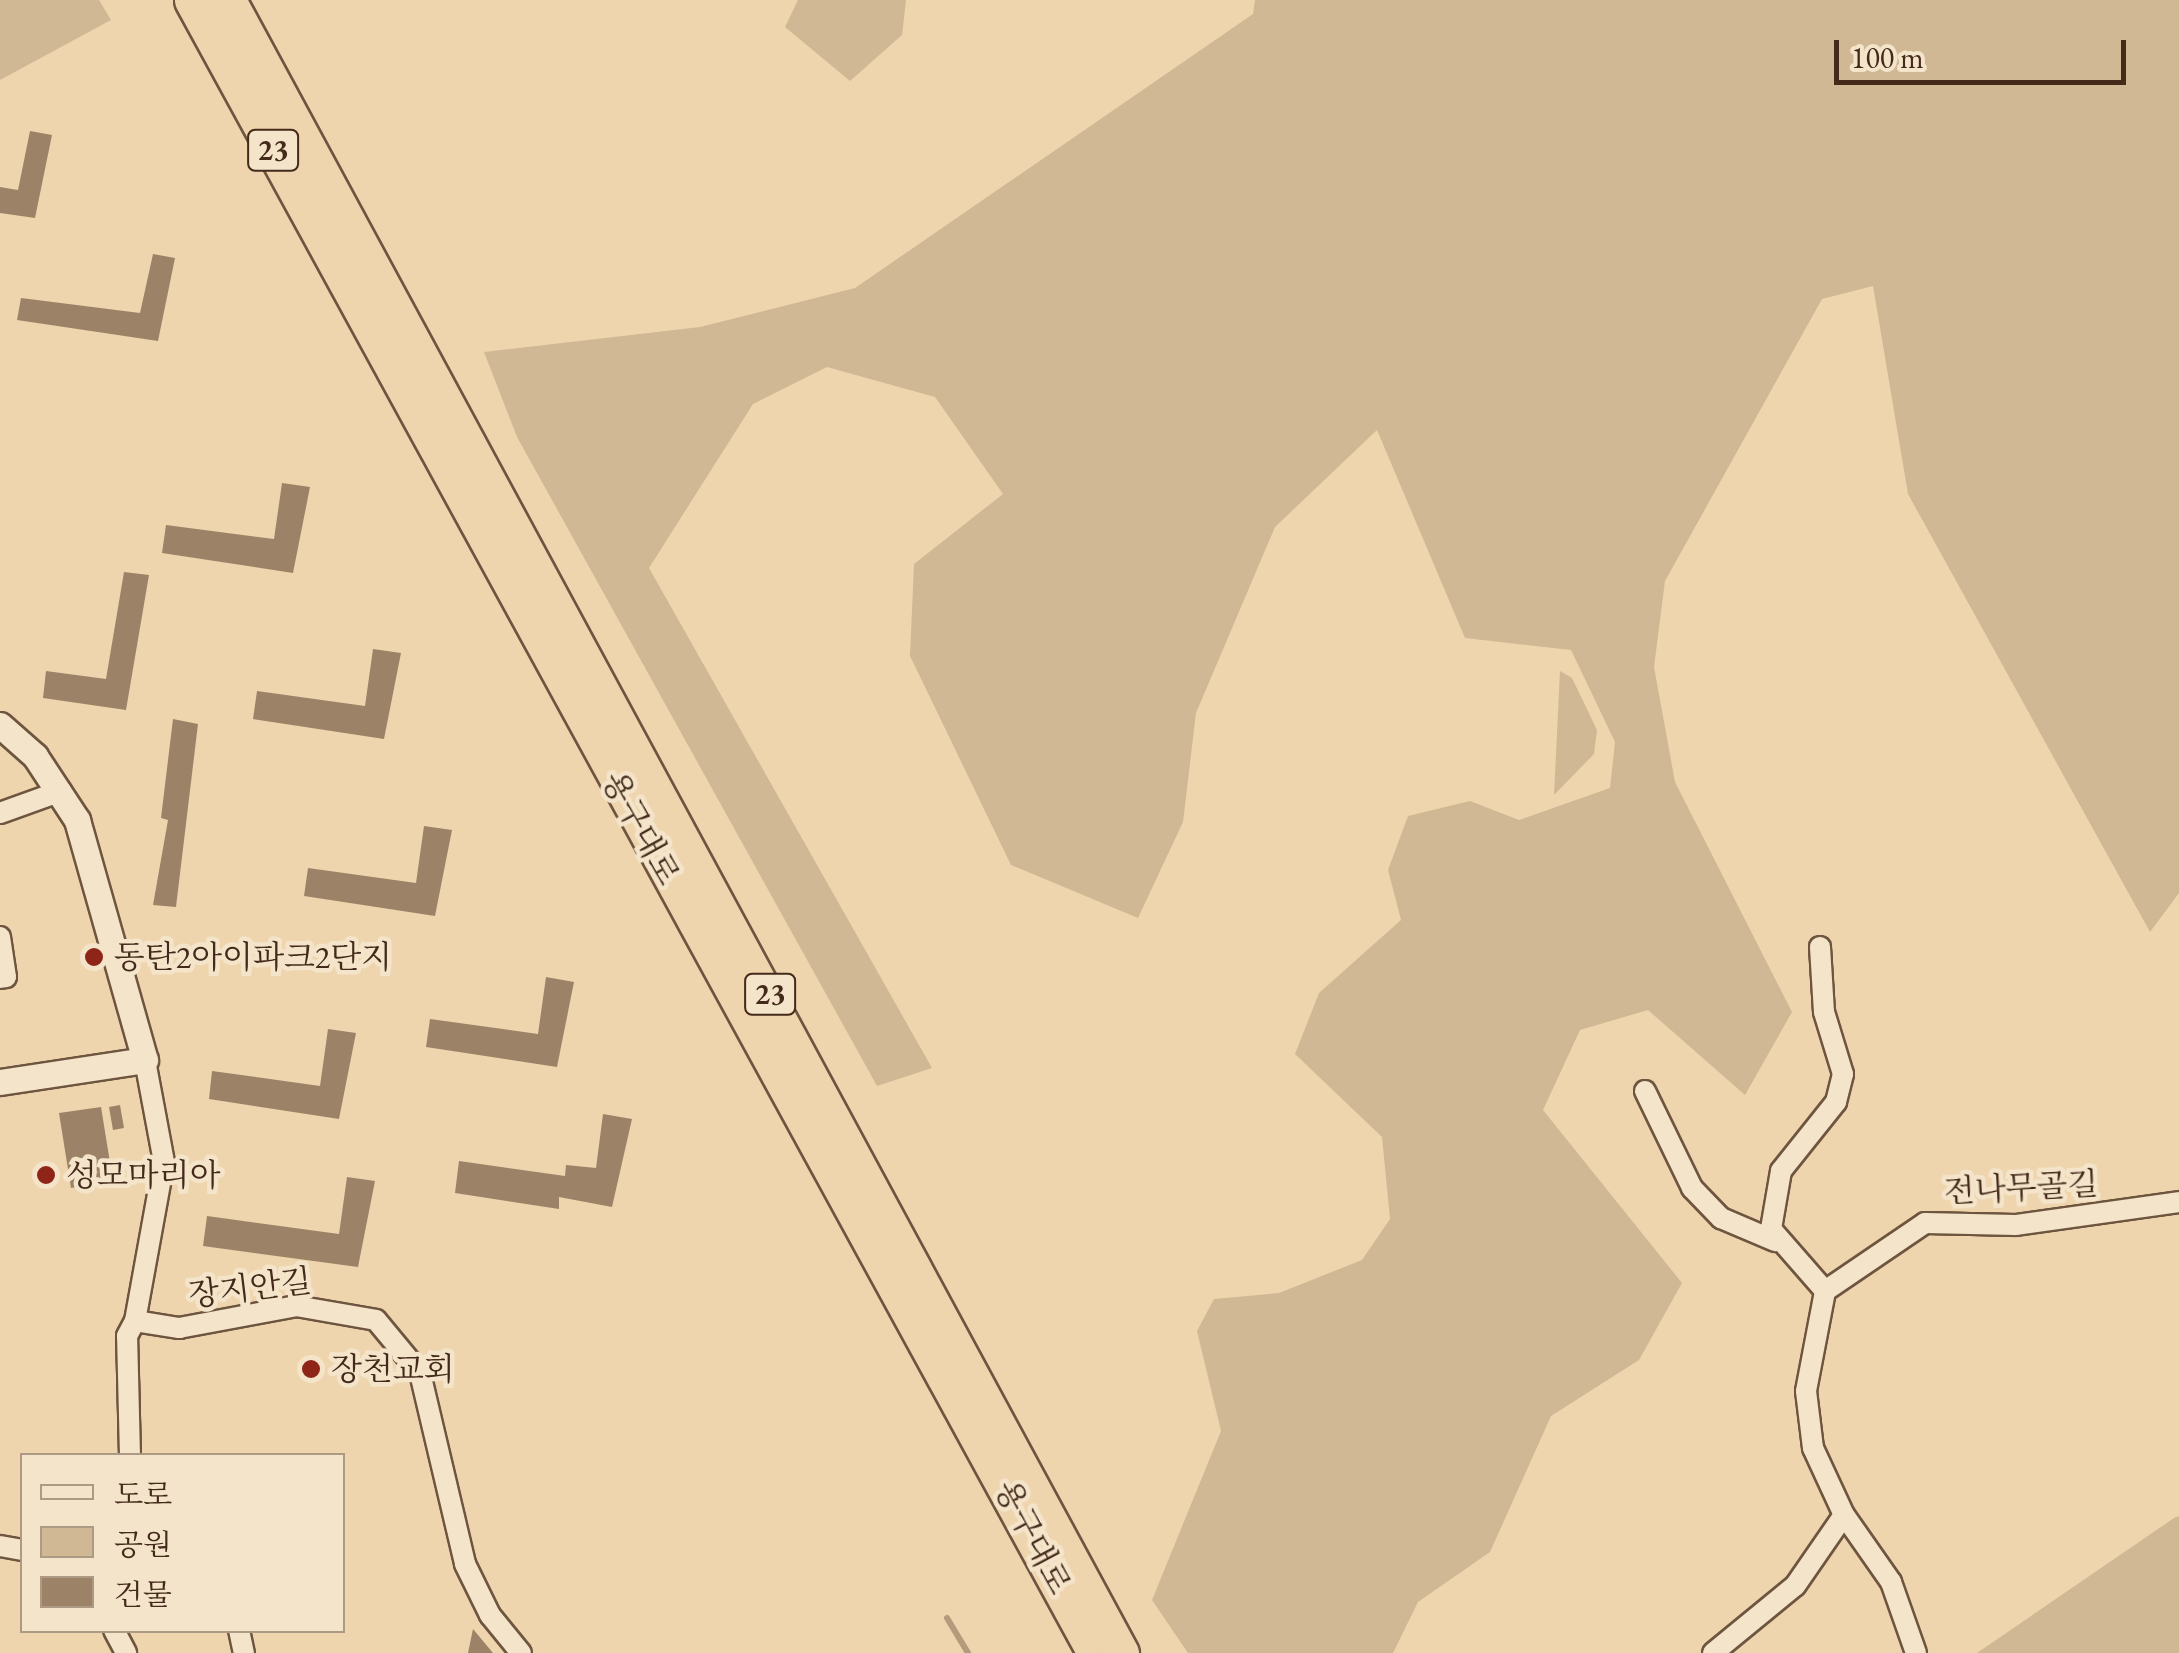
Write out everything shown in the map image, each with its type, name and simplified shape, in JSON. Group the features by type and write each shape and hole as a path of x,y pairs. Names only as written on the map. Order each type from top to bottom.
{"highway":[{"name":"용구대로","path":"192,0 389,367 1095,1653"},
{"name":"용구대로","path":"228,0 416,337 1045,1501 1121,1653"},
{"path":"1045,1501 1144,1653"}],"street":[{"path":"0,725 61,791 91,859 145,1060 164,1162 136,1321 126,1336 130,1453"},
{"path":"0,813 61,791"},
{"path":"0,937 6,977 0,978"},
{"path":"1775,1241 1780,1171 1836,1102 1843,1074 1824,1012 1820,947"},
{"path":"0,1082 145,1060"},
{"path":"1645,1091 1692,1188 1721,1218 1775,1241 1826,1290 1806,1391 1813,1448 1844,1514 1891,1582 1916,1653"},
{"name":"전나무골길","path":"1826,1290 1925,1224 1967,1218 2016,1225 2179,1202"},
{"name":"장지안길","path":"136,1321 178,1328 296,1306 349,1312 392,1334 420,1373 465,1564 490,1615 521,1653"},
{"path":"1713,1653 1795,1586 1844,1514"}],"green space":[{"path":"0,0 99,0 111,20 0,80"},
{"path":"798,0 906,0 902,35 850,81 785,27"},
{"path":"1255,0 2179,0 2179,893 2150,932 1908,494 1873,286 1822,299 1665,581 1654,667 1675,782 1792,1012 1745,1095 1648,1010 1580,1030 1543,1110 1682,1283 1639,1360 1551,1416 1490,1552 1418,1602 1393,1653 1188,1653 1152,1600 1221,1431 1197,1331 1214,1299 1279,1293 1362,1260 1390,1219 1382,1137 1295,1054 1319,993 1401,920 1388,870 1408,816 1470,801 1519,820 1610,788 1615,742 1571,650 1465,638 1377,430 1275,527 1196,713 1183,822 1138,918 1011,865 910,656 914,564 1003,494 935,397 827,367 753,404 649,568 932,1068 877,1086 517,437 484,352 700,327 855,288 1253,14"},
{"path":"1560,671 1572,678 1597,730 1594,754 1554,795"},
{"path":"2179,1516 2179,1653 1977,1653 2174,1518"}],"building":[{"path":"30,131 52,135 35,218 0,213 0,187 18,190"},
{"path":"153,254 175,258 158,341 17,320 21,298 140,313"},
{"path":"282,483 310,487 293,573 162,553 166,525 274,539"},
{"path":"124,572 149,575 126,710 43,698 46,671 106,679"},
{"path":"373,649 401,653 384,739 253,719 257,691 365,706"},
{"path":"173,719 198,724 176,907 153,905 168,820 161,818"},
{"path":"424,826 452,830 435,916 304,896 308,868 416,883"},
{"path":"546,977 574,982 557,1067 426,1047 430,1019 538,1034"},
{"path":"328,1029 356,1033 339,1119 209,1099 212,1071 320,1086"},
{"path":"120,1105 124,1128 113,1130 109,1107"},
{"path":"101,1107 113,1181 71,1188 59,1113"},
{"path":"603,1114 632,1119 612,1207 559,1197 559,1209 455,1193 459,1161 565,1176 566,1165 596,1168"},
{"path":"347,1177 375,1181 358,1267 203,1246 207,1216 339,1234"},
{"path":"473,1629 493,1653 468,1653"}],"waterway":[{"path":"947,1618 968,1653"}],"place":[{"name":"동탄2아이파크2단지","path":"94,957"},
{"name":"성모마리아","path":"46,1175"},
{"name":"장천교회","path":"311,1369"}]}
